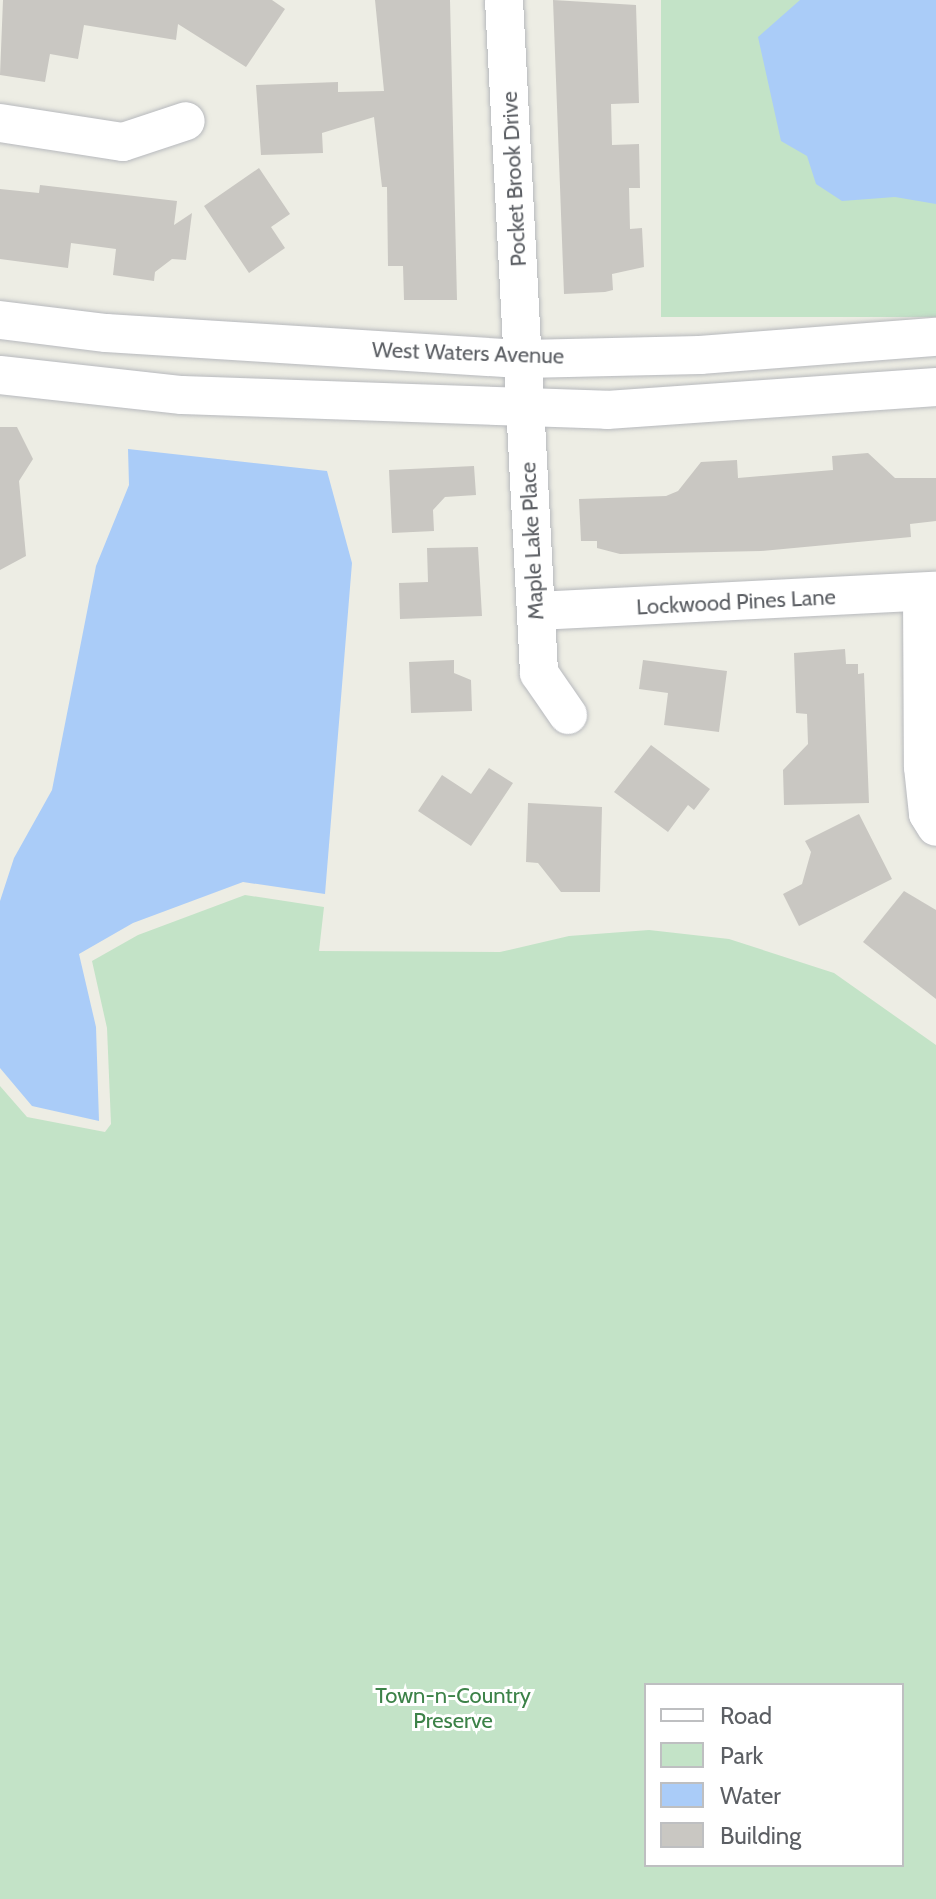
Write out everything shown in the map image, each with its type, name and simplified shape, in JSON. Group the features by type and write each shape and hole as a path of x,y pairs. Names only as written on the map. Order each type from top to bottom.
{"street":[{"name":"Pocket Brook Drive","path":"504,0 524,359"},
{"path":"0,123 123,142 186,121"},
{"name":"West Waters Avenue","path":"0,320 106,333 524,359 700,355 936,337"},
{"name":"Maple Lake Place","path":"524,359 539,673 568,715"},
{"path":"0,375 182,395 607,410 936,387"},
{"path":"929,592 923,767 928,814 936,827"},
{"name":"Lockwood Pines Lane","path":"536,611 929,592"}],"green space":[{"path":"661,0 936,0 936,317 661,317"},
{"name":"Town-n-Country Preserve","path":"245,895 324,907 319,951 500,952 569,936 649,930 729,939 834,973 936,1045 936,1899 0,1899 0,1086 27,1117 105,1132 111,1124 107,1028 92,961 138,935"}],"water":[{"path":"800,0 936,0 936,204 895,197 842,201 816,184 807,156 781,141 758,37"},
{"path":"128,449 327,471 352,563 325,894 243,882 133,923 79,954 96,1027 99,1121 32,1106 0,1068 0,901 14,858 52,790 96,566 129,485"}],"building":[{"path":"3,0 272,0 285,9 246,67 178,24 176,40 84,25 78,59 50,54 45,82 0,75"},
{"path":"375,0 450,0 457,300 404,300 403,266 388,266 387,187 382,187 374,117 322,133 323,153 261,155 256,85 338,82 338,92 384,91"},
{"path":"553,0 636,5 639,103 611,104 612,145 639,144 640,188 629,188 630,229 642,228 644,267 612,274 613,290 605,292 564,294"},
{"path":"259,168 290,214 271,227 285,248 249,273 204,206"},
{"path":"40,185 177,201 174,225 192,213 186,260 172,259 155,272 154,281 113,275 116,249 71,243 68,268 0,259 0,189 39,193"},
{"path":"0,427 17,427 33,459 19,481 26,556 0,570"},
{"path":"868,453 895,478 936,478 936,521 910,524 911,537 761,551 620,554 597,548 597,541 581,541 579,499 666,496 678,491 701,462 737,460 738,478 833,470 832,456"},
{"path":"474,466 476,495 445,497 433,510 434,531 392,533 389,470"},
{"path":"478,547 482,616 400,619 399,583 428,582 427,548"},
{"path":"845,649 846,664 858,664 858,674 864,673 869,803 784,805 783,770 808,744 807,714 796,713 794,653"},
{"path":"454,660 454,673 471,680 472,711 411,713 409,662"},
{"path":"643,660 727,671 719,732 664,725 668,693 639,689"},
{"path":"651,745 710,789 694,810 688,805 668,832 614,792"},
{"path":"489,768 513,783 471,846 418,811 442,775 471,794"},
{"path":"528,803 602,807 600,892 561,892 538,863 526,862"},
{"path":"859,814 892,879 799,926 783,894 802,884 811,852 805,841"},
{"path":"904,891 936,910 936,999 863,942"}]}
